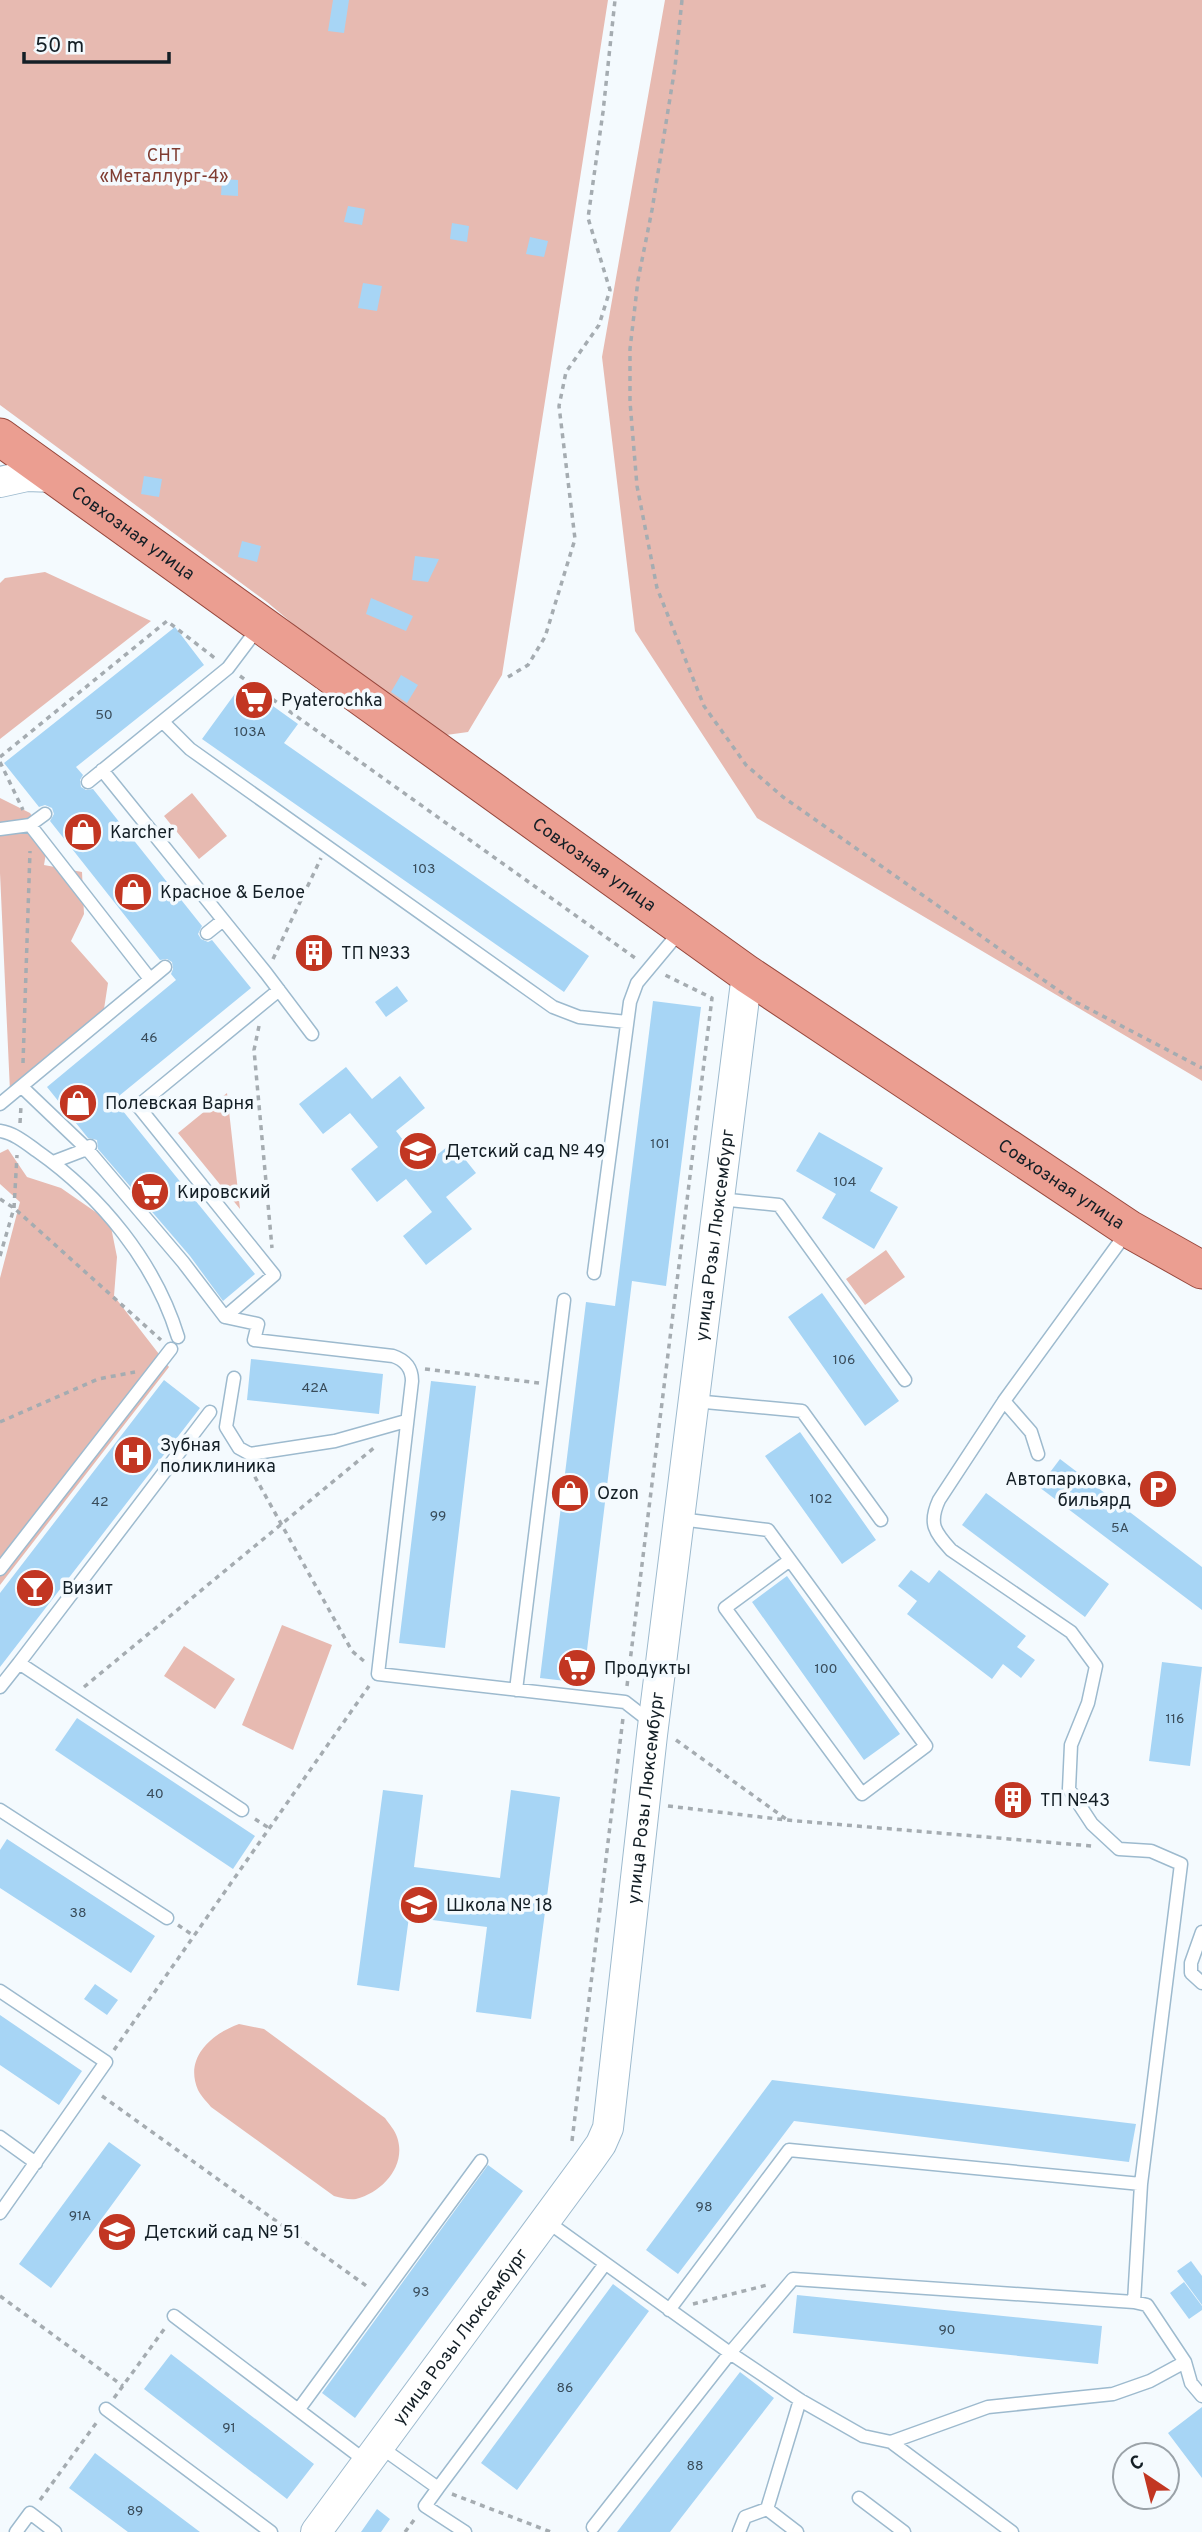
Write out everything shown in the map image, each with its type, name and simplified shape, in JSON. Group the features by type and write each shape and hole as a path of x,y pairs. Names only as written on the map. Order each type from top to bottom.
{"main road":[{"name":"Совхозная улица","path":"0,438 747,974 1129,1229 1202,1270"}],"street":[{"path":"0,482 27,476 54,477"},
{"name":"улица Розы Люксембург","path":"316,2532 595,2153 608,2128 654,1724 747,974"}],"lane":[{"path":"88,782 228,668 260,625"},
{"path":"163,722 190,749 561,1012 590,1019 627,1022"},
{"path":"102,770 266,973 274,994 312,1034"},
{"path":"0,829 30,825 45,814"},
{"path":"30,825 150,979"},
{"path":"207,933 222,920"},
{"path":"594,1273 633,991 682,928"},
{"path":"0,1104 165,967"},
{"path":"126,1115 274,994"},
{"path":"22,1087 90,1146 225,1317 258,1324 254,1340 393,1356 409,1367 412,1381 378,1674 625,1702 654,1724"},
{"path":"138,1106 274,1275 225,1317"},
{"path":"0,1131 19,1138 67,1172 111,1218 168,1303 178,1337"},
{"path":"53,1162 90,1146"},
{"path":"719,1199 779,1205 905,1380"},
{"path":"1129,1229 1004,1401 939,1500 933,1513 933,1524 951,1550 1071,1632 1096,1666 1087,1703 1071,1745 1069,1789 1093,1824 1119,1849 1151,1852 1181,1864 1141,2184 1134,2302"},
{"path":"516,1690 564,1300"},
{"path":"0,1569 171,1349"},
{"path":"234,1378 226,1427 239,1448 250,1454 335,1441 406,1421"},
{"path":"694,1401 802,1411 881,1520"},
{"path":"1004,1401 1031,1432 1038,1454"},
{"path":"0,1687 210,1412"},
{"path":"680,1519 768,1530 790,1560 926,1746 862,1794 725,1608 790,1560"},
{"path":"19,1663 242,1810"},
{"path":"0,1810 167,1918"},
{"path":"1202,1932 1191,1963 1191,1973 1202,1983"},
{"path":"0,1991 106,2062 0,2213"},
{"path":"0,2137 36,2163"},
{"path":"669,2310 789,2150 1141,2184"},
{"path":"299,2409 481,2161"},
{"path":"545,2220 800,2400 863,2436 891,2442 1012,2532"},
{"path":"465,2532 425,2506 605,2264"},
{"path":"593,2527 730,2353 793,2279 1147,2305 1185,2362 1192,2383 1202,2396"},
{"path":"174,2316 299,2409 373,2454 438,2488"},
{"path":"891,2442 988,2407 1113,2394 1150,2381 1185,2362"},
{"path":"767,2509 800,2400"},
{"path":"106,2409 271,2532"},
{"path":"859,2498 904,2532"},
{"path":"739,2532 745,2518 767,2509"},
{"path":"767,2509 797,2532"},
{"path":"16,2532 30,2513 55,2532"}],"path":[{"path":"508,677 528,665 545,636 575,538 559,406 566,372 599,325 610,290 588,218 615,0"},
{"path":"682,0 675,67 638,280 630,349 630,402 637,486 657,588 704,706 746,765 783,797 1072,1000 1202,1068"},
{"path":"0,1256 13,1208 19,1138 30,825 0,760 167,621 228,668 649,968 712,998 575,2125 569,2146"},
{"path":"266,973 326,847"},
{"path":"274,994 262,1013 254,1050 274,1275"},
{"path":"0,1199 171,1349 139,1372 98,1379 0,1422"},
{"path":"409,1367 553,1385"},
{"path":"72,1697 406,1421"},
{"path":"106,2062 378,1674 352,1651 239,1448"},
{"path":"654,1724 786,1820"},
{"path":"645,1803 786,1820 1119,1849"},
{"path":"89,2086 381,2297"},
{"path":"669,2310 793,2279"},
{"path":"0,2296 123,2386"},
{"path":"438,2488 551,2532"}],"green space":[{"name":"СНТ «Металлург-4»","path":"0,0 608,0 502,675 468,732 439,736 349,671 267,602 0,405"},
{"path":"665,0 1202,0 1202,1081 757,818 635,631 602,357"},
{"path":"45,572 151,621 0,739 0,583 5,578"},
{"path":"192,793 227,836 199,859 164,816"},
{"path":"0,798 30,813 48,841 44,865 82,872 84,914 71,941 108,983 104,1009 10,1091 0,873"},
{"path":"227,1093 240,1209 178,1133"},
{"path":"8,1149 27,1177 61,1188 110,1222 117,1257 114,1296 169,1367 0,1585 0,1278 20,1202 0,1184 0,1153"},
{"path":"886,1250 905,1277 865,1305 846,1279"},
{"path":"282,1625 332,1645 293,1750 242,1725"},
{"path":"184,1646 235,1679 215,1709 164,1676"},
{"path":"239,2024 264,2029 385,2118 396,2134 399,2158 396,2167 383,2184 356,2199 334,2196 211,2107 199,2092 195,2078 197,2058 210,2041"}],"building":[{"path":"333,0 349,0 344,33 328,31"},
{"path":"222,179 238,180 238,196 221,195"},
{"path":"348,206 365,209 362,225 344,222"},
{"path":"452,223 469,226 467,242 450,239"},
{"path":"530,237 548,241 544,257 526,254"},
{"path":"363,283 382,286 377,311 358,308"},
{"path":"144,476 162,479 159,497 141,494"},
{"path":"242,541 261,546 257,562 238,557"},
{"path":"415,556 439,559 428,582 412,580"},
{"path":"371,598 413,616 406,631 366,614"},
{"path":"175,627 204,665 76,767 83,775 80,780 81,787 86,790 93,789 202,926 198,934 201,939 208,942 212,940 251,988 114,1100 255,1274 223,1301 190,1256 98,1149 97,1140 88,1138 47,1087 176,980 171,974 172,962 167,959 160,960 50,821 54,814 52,808 45,805 39,807 4,763"},
{"path":"401,675 418,685 407,703 391,692"},
{"path":"242,684 298,724 284,743 589,956 564,992 202,739"},
{"name":"ТП №33","path":"316,938 329,954 311,968 299,952"},
{"path":"397,986 408,1001 386,1017 375,1002"},
{"path":"653,1001 701,1007 666,1286 632,1281 583,1683 540,1678 586,1302 615,1306"},
{"path":"346,1067 372,1099 400,1076 425,1108 396,1131 423,1166 452,1143 476,1173 446,1197 472,1229 426,1265 403,1236 432,1212 406,1179 377,1202 351,1169 378,1147 350,1113 323,1134 299,1104"},
{"path":"819,1132 883,1168 870,1191 898,1207 874,1249 822,1218 836,1194 796,1171"},
{"path":"822,1293 899,1401 865,1426 788,1317"},
{"path":"251,1359 383,1374 379,1414 247,1400"},
{"path":"164,1380 200,1408 0,1667 0,1593"},
{"path":"431,1381 476,1386 445,1648 399,1643"},
{"path":"800,1432 876,1540 842,1564 765,1456"},
{"path":"1060,1459 1202,1567 1202,1610 1039,1487"},
{"path":"986,1493 1109,1584 1085,1617 962,1525"},
{"path":"911,1570 929,1583 939,1570 1026,1636 1017,1647 1035,1660 1021,1678 1003,1664 992,1679 907,1614 917,1601 898,1586"},
{"path":"787,1576 900,1734 864,1760 752,1602"},
{"path":"1162,1662 1202,1667 1190,1766 1149,1761"},
{"path":"77,1718 255,1836 233,1869 55,1750"},
{"name":"ТП №43","path":"999,1787 1030,1791 1028,1812 997,1809"},
{"path":"383,1790 423,1795 414,1867 500,1878 511,1790 560,1797 531,2019 476,2012 487,1927 409,1917 399,1991 357,1985"},
{"path":"7,1839 155,1936 131,1973 0,1888 0,1850"},
{"path":"95,1984 118,2000 107,2015 84,1999"},
{"path":"0,2015 82,2071 59,2105 0,2065"},
{"path":"772,2080 1136,2124 1129,2162 794,2121 678,2274 646,2250"},
{"path":"109,2142 141,2165 51,2288 19,2264"},
{"path":"488,2165 523,2191 355,2418 322,2393"},
{"path":"1191,2261 1202,2276 1202,2305 1177,2271"},
{"path":"1184,2282 1202,2306 1202,2310 1189,2319 1170,2293"},
{"path":"613,2284 649,2311 517,2490 481,2463"},
{"path":"797,2295 1102,2326 1098,2364 793,2333"},
{"path":"171,2354 314,2464 287,2499 144,2389"},
{"path":"740,2372 774,2398 670,2532 617,2532"},
{"path":"1202,2407 1202,2478 1181,2450 1181,2441 1174,2441 1168,2433"},
{"path":"95,2453 200,2532 128,2532 69,2488"},
{"path":"377,2509 390,2519 381,2532 361,2532"}],"place":[{"name":"Pyaterochka","path":"254,700"},
{"name":"Karcher","path":"83,832"},
{"name":"Красное & Белое","path":"133,892"},
{"name":"ТП №33","path":"314,953"},
{"name":"Полевская Варня","path":"78,1103"},
{"name":"Детский сад № 49","path":"418,1151"},
{"name":"Кировский","path":"150,1192"},
{"name":"Зубная поликлиника","path":"133,1455"},
{"name":"Автопарковка, бильярд","path":"1158,1489"},
{"name":"Ozon","path":"570,1493"},
{"name":"Визит","path":"35,1588"},
{"name":"Продукты","path":"577,1668"},
{"name":"ТП №43","path":"1013,1800"},
{"name":"Школа № 18","path":"419,1905"},
{"name":"Детский сад № 51","path":"117,2232"}]}
